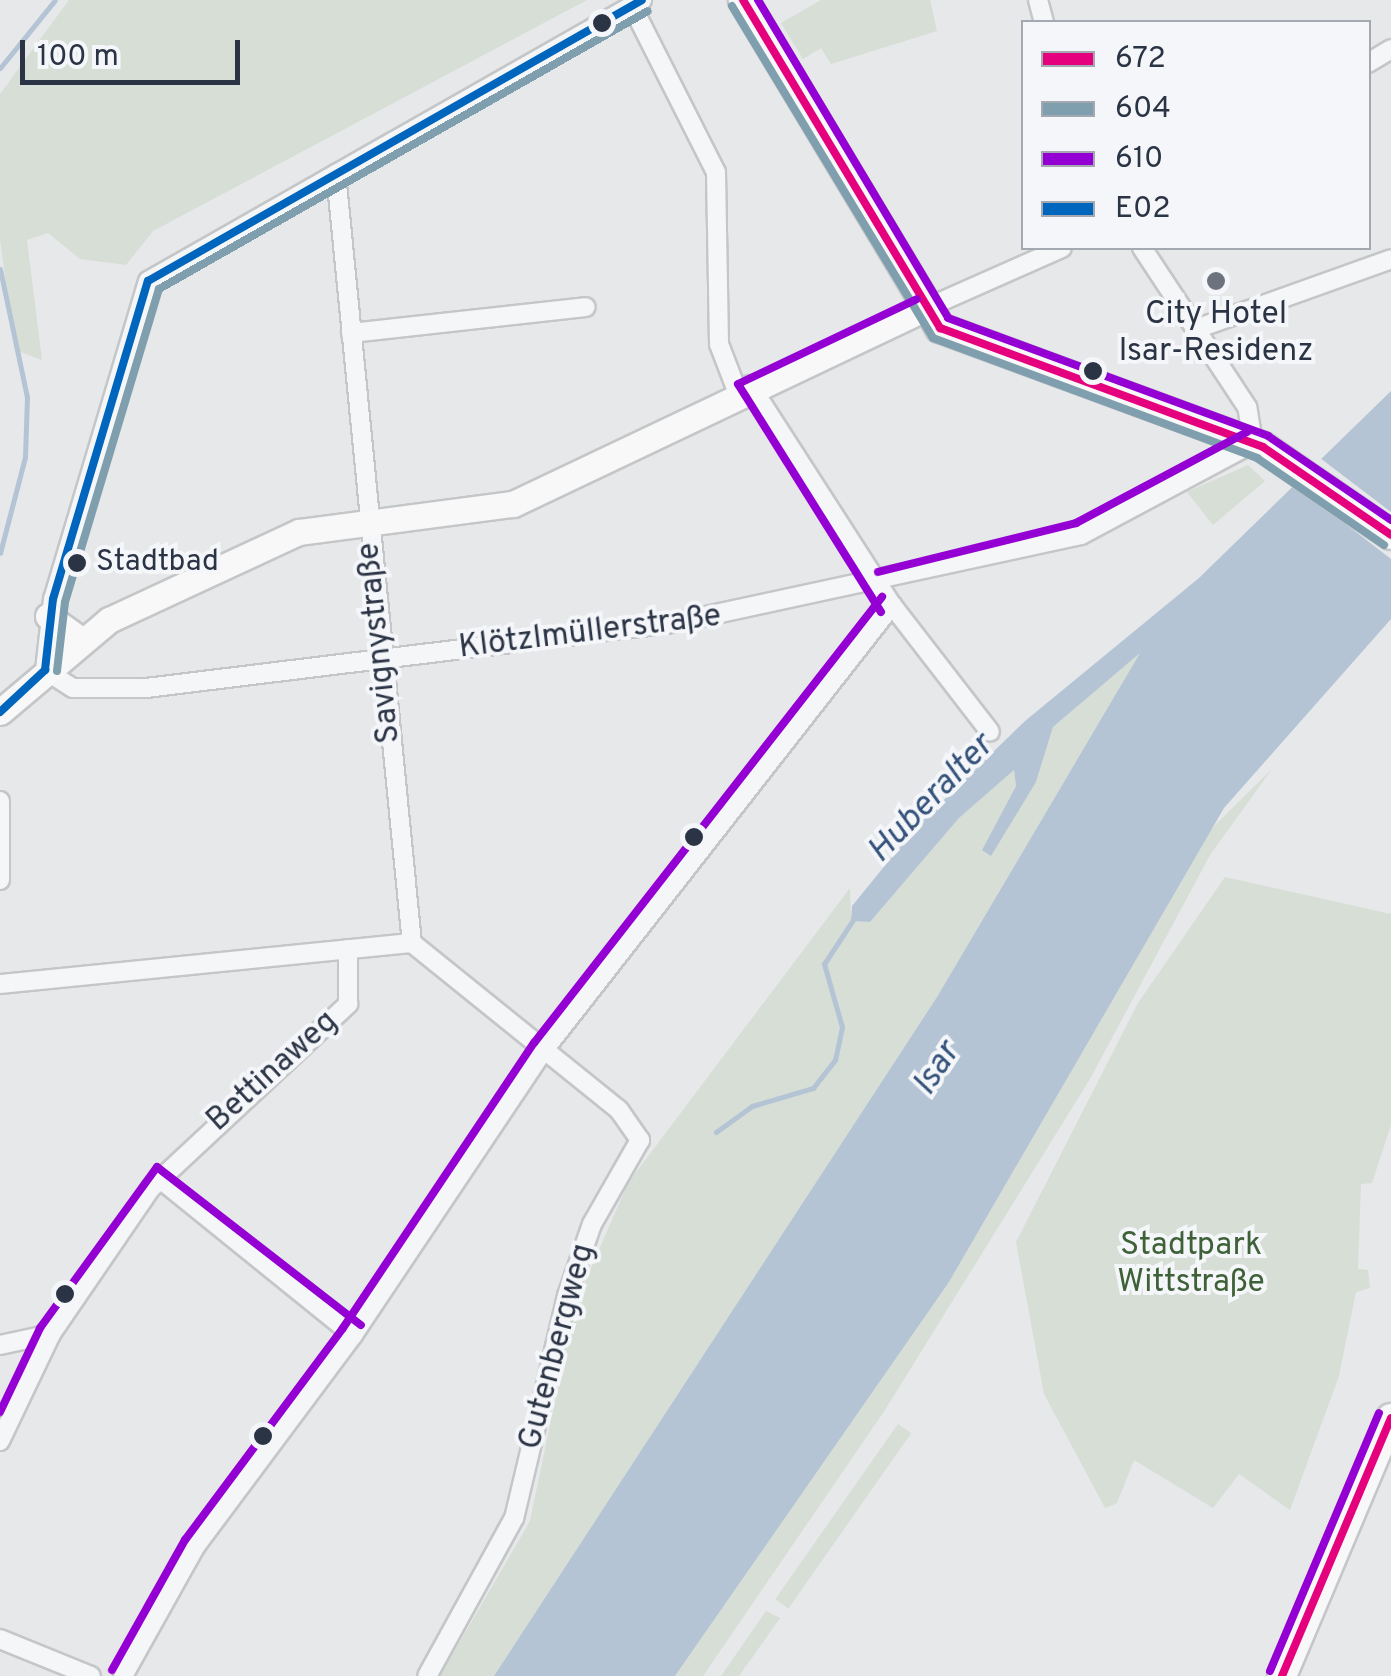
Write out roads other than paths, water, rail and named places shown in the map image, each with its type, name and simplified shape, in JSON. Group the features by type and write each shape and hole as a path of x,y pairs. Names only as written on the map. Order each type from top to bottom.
{"main road":[{"path":"743,0 922,310 960,340 1253,443 1307,471 1391,534"},
{"path":"1282,1676 1391,1418"}],"street":[{"path":"45,670 48,616 148,281 637,3 716,172 720,357 892,604 990,732"},
{"name":"Savignystraße","path":"336,174 367,521 412,944"},
{"path":"0,712 80,639 299,532 513,504 744,388 1057,250"},
{"path":"1143,250 1232,385 1253,443"},
{"path":"1196,328 1391,259"},
{"path":"351,334 586,307"},
{"path":"1205,470 1207,426"},
{"name":"Klötzlmüllerstraße","path":"45,670 73,688 146,688 674,624 881,584 1081,535 1183,484 1253,443"},
{"path":"123,1676 195,1547 353,1335 544,1050 892,604"},
{"path":"48,616 80,639"},
{"path":"0,801 0,880"},
{"path":"0,984 412,944 544,1050"},
{"name":"Bettinaweg","path":"0,1442 51,1334 160,1180 348,1004 348,949"},
{"name":"Gutenbergweg","path":"428,1676 514,1518 573,1278 640,1140 627,1117 544,1050"},
{"path":"160,1180 353,1335"},
{"path":"0,1346 51,1334"},
{"path":"0,1639 91,1676"}],"water":[{"name":"Isar","path":"1391,391 1391,619 1224,808 949,1282 675,1676 494,1676 937,997 1140,653 1053,727 1036,782 991,856 982,850 1016,786 1014,770 959,818 870,922 851,921 852,906 918,825 1025,721 1199,578"}],"waterway":[{"path":"0,68 55,0"},
{"path":"0,269 27,397 25,457 0,553"},
{"name":"Huberalter","path":"716,1132 752,1106 813,1088 835,1060 842,1027 824,964 855,917"}],"place":[{"name":"City Hotel Isar-Residenz","path":"1216,281"},
{"name":"Stadtbad","path":"77,563"}],"park label":[{"name":"Stadtpark Wittstraße","path":"1191,1266"}]}
